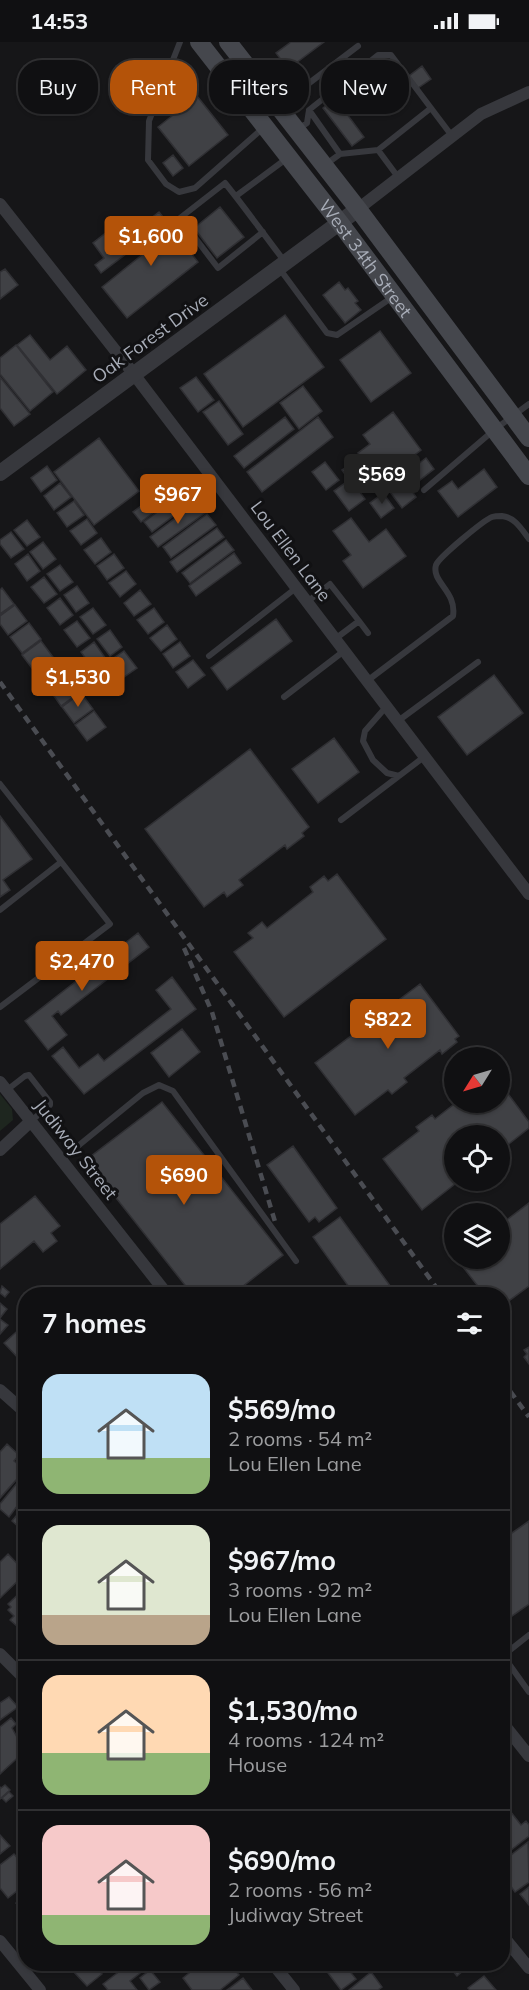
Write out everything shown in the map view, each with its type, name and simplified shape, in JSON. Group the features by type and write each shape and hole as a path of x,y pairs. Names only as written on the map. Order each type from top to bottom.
{"main road":[{"name":"West 34th Street","path":"199,42 340,223 529,476"},
{"name":"West 34th Street","path":"228,42 242,60"},
{"name":"West 34th Street","path":"285,114 529,438"}],"street":[{"name":"Oak Forest Drive","path":"0,473 340,223 481,114 529,92"},
{"name":"Lou Ellen Lane","path":"0,204 133,373 529,894"},
{"name":"Judiway Street","path":"3,1086 162,1287"},
{"path":"0,1150 31,1121"},
{"path":"0,1390 18,1406"},
{"path":"0,1654 18,1672"},
{"path":"510,1732 529,1756"},
{"path":"0,1941 18,1963"},
{"path":"510,1945 529,1968"},
{"path":"24,1971 40,1990"},
{"path":"279,1971 294,1990"}],"lane":[{"path":"180,42 149,121 148,160 166,184 179,192 195,188 265,126"},
{"path":"309,83 358,46"},
{"path":"340,154 309,110 378,55 391,55 452,136"},
{"path":"325,166 340,154 378,150 431,108"},
{"path":"297,130 307,123 308,114"},
{"path":"378,150 399,177"},
{"path":"236,196 288,157"},
{"path":"263,232 218,268 180,218 225,183 263,232 282,266 327,333 332,335 337,335 394,296"},
{"path":"424,490 494,430 529,404"},
{"path":"367,681 453,616 454,606 451,597 436,576 436,566 442,555 491,518 504,516 516,523 529,539"},
{"path":"307,602 330,584 369,633"},
{"path":"209,656 296,588"},
{"path":"335,639 359,621"},
{"path":"284,697 344,651"},
{"path":"398,722 478,662"},
{"path":"386,706 365,731 363,741 373,760 387,773 399,776"},
{"path":"341,820 425,757"},
{"path":"0,784 110,924 0,1007"},
{"path":"0,910 61,862"},
{"path":"3,1086 29,1075 50,1102 50,1105 31,1121"},
{"path":"62,1159 143,1093 159,1085 173,1091 296,1261"},
{"path":"510,1650 529,1635"},
{"path":"510,1665 529,1692"}],"shaded area":[{"path":"0,1094 12,1109 13,1120 0,1131"}],"building":[{"path":"291,42 324,42 300,60 281,60 276,53"},
{"path":"422,66 431,79 418,88 409,76"},
{"path":"197,96 209,114 228,135 189,166 158,127 174,114 197,114"},
{"path":"328,114 347,114 364,137 352,146"},
{"path":"173,155 183,168 173,176 163,163"},
{"path":"220,207 244,237 217,258 194,228"},
{"path":"159,212 198,262 127,318 102,287 148,250 133,232"},
{"path":"112,228 130,251 101,273 95,265 104,258 93,243"},
{"path":"5,269 18,285 0,299 0,272"},
{"path":"339,282 345,290 348,288 358,301 355,303 361,310 345,323 323,295"},
{"path":"285,315 324,367 243,427 204,374"},
{"path":"380,331 411,373 371,402 340,360"},
{"path":"30,335 50,360 67,346 86,370 57,394 17,345"},
{"path":"16,345 53,392 30,411 0,374 0,358"},
{"path":"0,377 30,414 14,426 0,408"},
{"path":"196,377 214,400 198,412 180,388"},
{"path":"303,386 322,411 299,429 280,403"},
{"path":"219,401 243,434 228,445 203,412"},
{"path":"393,412 421,450 379,482 358,453 370,444 363,435"},
{"path":"285,417 294,429 244,468 234,456"},
{"path":"318,417 333,437 262,492 247,472"},
{"path":"99,438 139,491 94,525 54,472"},
{"path":"426,458 434,469 410,488 416,497 402,508 387,488"},
{"path":"325,462 339,480 326,490 312,472"},
{"path":"351,464 365,482 357,488 365,499 349,511 334,491 349,480 342,470"},
{"path":"47,466 57,480 41,492 31,478"},
{"path":"484,469 497,487 458,517 438,491 452,481 458,489"},
{"path":"179,477 186,488 141,522 133,512"},
{"path":"60,483 71,497 54,510 44,496"},
{"path":"188,489 196,499 152,532 144,522"},
{"path":"383,493 394,508 381,518 370,503"},
{"path":"74,501 84,515 67,527 57,513"},
{"path":"197,502 205,513 158,547 150,537"},
{"path":"207,514 216,525 171,558 163,547"},
{"path":"351,518 369,542 386,529 406,556 363,588 343,561 351,555 333,531"},
{"path":"87,519 97,533 81,545 70,531"},
{"path":"27,520 40,537 27,546 14,530"},
{"path":"217,528 224,537 177,572 170,562"},
{"path":"11,532 24,549 11,558 0,544 0,540"},
{"path":"101,538 111,552 95,564 84,550"},
{"path":"226,540 234,550 190,583 182,573"},
{"path":"43,542 56,559 43,569 30,552"},
{"path":"234,553 241,563 196,596 189,586"},
{"path":"28,554 40,571 27,581 15,564"},
{"path":"114,554 124,568 107,580 97,566"},
{"path":"60,565 73,582 60,591 47,574"},
{"path":"126,571 136,584 120,597 109,583"},
{"path":"44,577 57,594 44,603 31,587"},
{"path":"77,586 89,603 76,612 64,595"},
{"path":"2,588 14,604 0,614 0,590"},
{"path":"140,590 151,604 134,616 124,603"},
{"path":"60,598 73,615 60,625 47,608"},
{"path":"15,605 27,621 8,635 0,624 0,616"},
{"path":"93,608 106,625 93,634 80,617"},
{"path":"154,608 164,622 148,634 137,620"},
{"path":"276,619 292,641 227,690 211,668"},
{"path":"77,621 90,638 77,647 64,630"},
{"path":"29,623 41,639 22,653 10,637"},
{"path":"167,625 177,639 161,651 150,638"},
{"path":"110,630 122,647 110,656 97,639"},
{"path":"41,641 53,657 34,671 22,655"},
{"path":"94,642 106,659 93,669 81,652"},
{"path":"180,642 190,656 173,668 163,654"},
{"path":"124,651 137,668 124,677 111,660"},
{"path":"55,658 66,674 47,688 36,672"},
{"path":"193,660 205,675 188,688 176,672"},
{"path":"110,662 122,679 109,689 97,672"},
{"path":"494,675 523,713 467,755 438,717"},
{"path":"68,676 80,692 61,706 49,689"},
{"path":"81,693 93,709 74,723 62,707"},
{"path":"94,711 106,727 87,741 75,725"},
{"path":"334,738 359,772 318,803 292,769"},
{"path":"250,749 309,827 302,833 304,836 287,849 285,845 239,880 243,885 227,897 224,892 204,907 145,829"},
{"path":"0,816 32,859 3,880 10,890 0,897"},
{"path":"337,874 386,939 284,1017 234,952 253,938 248,933 262,922 267,928 313,892 310,887 324,876 328,881"},
{"path":"138,933 149,947 61,1015 58,1011 52,1016 67,1035 48,1050 25,1021"},
{"path":"172,977 196,1009 84,1094 52,1056 63,1047 79,1068 98,1054 104,1061 171,1009 156,990"},
{"path":"420,984 459,1036 455,1039 457,1042 451,1047 444,1047 442,1054 440,1050 404,1078 407,1082 392,1094 388,1090 355,1115 315,1063"},
{"path":"182,1029 200,1052 169,1077 151,1053"},
{"path":"510,1096 529,1122 529,1128 510,1143 510,1125 444,1125 444,1191 446,1191 422,1210 383,1159 419,1131 416,1127 432,1115 435,1119 444,1112 510,1113"},
{"path":"162,1102 283,1255 242,1287 186,1287 86,1160"},
{"path":"293,1146 337,1208 319,1222 315,1217 309,1222 267,1165"},
{"path":"35,1196 60,1226 51,1233 57,1241 43,1252 34,1241 0,1269 0,1224"},
{"path":"529,1203 529,1286 510,1300 510,1287 479,1287 465,1269 510,1269 510,1217"},
{"path":"340,1217 391,1287 349,1287 313,1237"},
{"path":"2,1286 9,1292 5,1297 0,1293"},
{"path":"0,1303 7,1309 0,1318"},
{"path":"0,1319 8,1325 0,1334"},
{"path":"18,1330 18,1358 4,1343"},
{"path":"529,1347 529,1364 524,1357 527,1354 524,1350"},
{"path":"7,1444 18,1454 14,1461 18,1464 18,1478 0,1498 0,1452"},
{"path":"18,1482 18,1505 9,1517 0,1509 0,1504"},
{"path":"18,1514 18,1526 12,1521"},
{"path":"529,1521 529,1604 510,1617 510,1534"},
{"path":"8,1554 18,1565 18,1581 0,1598 0,1562"},
{"path":"18,1595 18,1627 10,1620 14,1616 8,1610 11,1607 8,1604"},
{"path":"9,1697 18,1707 0,1720 0,1703"},
{"path":"11,1718 16,1724 12,1728 18,1736 18,1757 0,1774 0,1727"},
{"path":"5,1785 10,1790 0,1799 0,1787"},
{"path":"9,1792 13,1796 6,1802 2,1798"},
{"path":"510,1811 521,1825 526,1821 529,1825 529,1836 510,1851"},
{"path":"0,1835 10,1846 0,1854"},
{"path":"528,1842 529,1882 515,1892 510,1885 510,1856"},
{"path":"14,1854 18,1859 18,1890 8,1898 0,1888 0,1865"},
{"path":"529,1887 529,1905 520,1894"},
{"path":"73,1971 100,1971 102,1974 87,1986"},
{"path":"120,1971 143,1971 130,1981 137,1990 108,1990 103,1984"},
{"path":"151,1971 160,1982 149,1990 140,1978"},
{"path":"192,1971 236,1971 239,1975 220,1990 192,1990 183,1978"},
{"path":"327,1971 350,1971 356,1979 341,1990"},
{"path":"453,1971 463,1971 457,1976"},
{"path":"371,1972 382,1987 378,1990 349,1990"},
{"path":"484,1976 496,1990 470,1990 468,1988"},
{"path":"243,1978 252,1990 227,1990"}],"railway":[{"path":"0,682 436,1287"},
{"path":"184,948 212,1012 276,1225"},
{"path":"510,1391 529,1417"}]}
